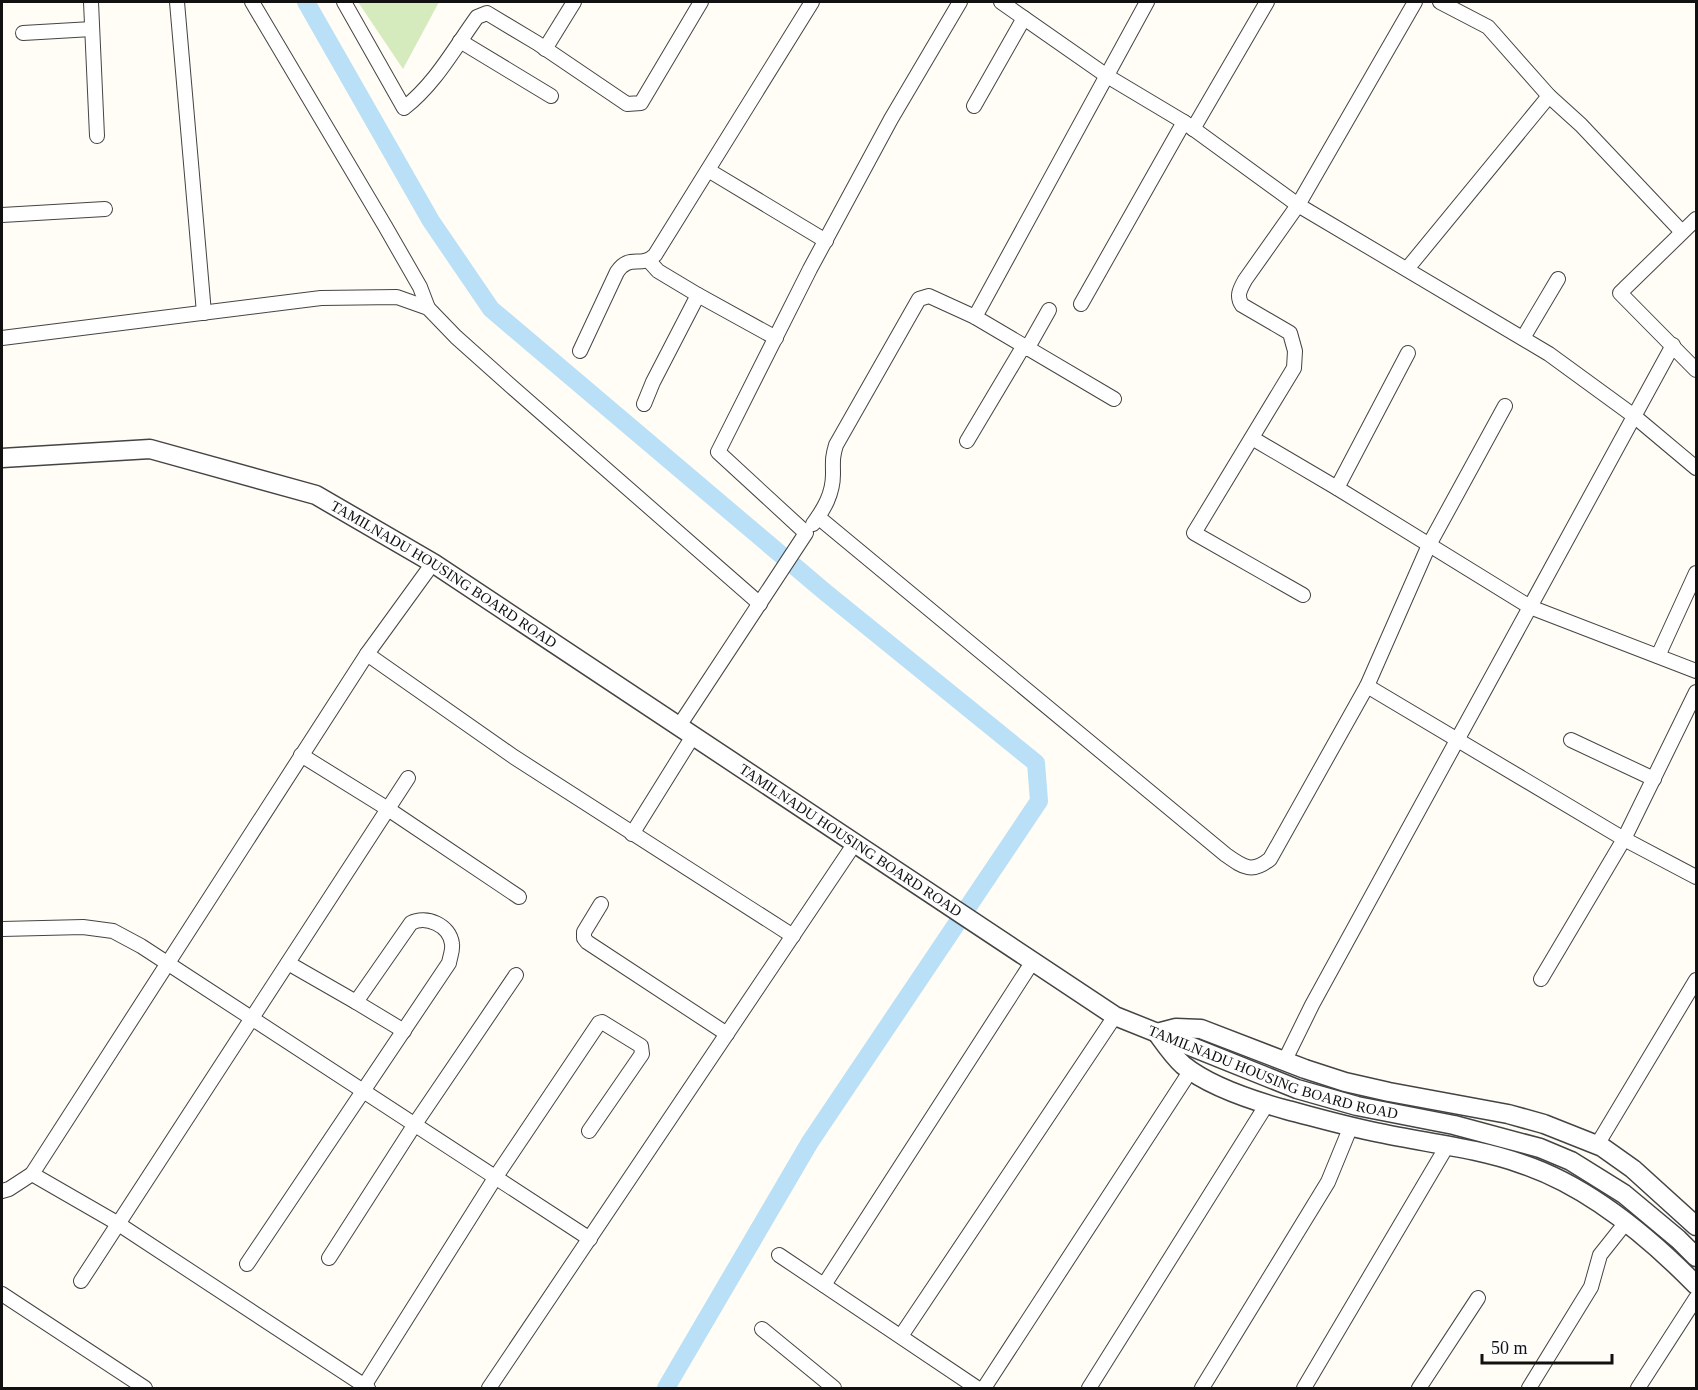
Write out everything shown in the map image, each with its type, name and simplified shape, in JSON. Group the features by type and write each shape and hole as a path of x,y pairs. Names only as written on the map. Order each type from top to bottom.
{"street":[{"path":"91,2 97,136"},
{"path":"177,2 204,313"},
{"path":"252,2 385,226 420,287 428,308 456,337 512,387 760,604"},
{"path":"344,2 404,108 426,89 477,17 486,13 627,104 641,103 702,2"},
{"path":"545,49 574,2"},
{"path":"580,351 622,264 630,260 649,261 665,242 812,2"},
{"path":"802,539 718,452 825,241 891,119 960,2"},
{"path":"1001,2 1107,76 1188,126 1298,205 1549,354 1634,416 1696,468"},
{"path":"975,317 1147,2"},
{"path":"1082,304 1188,126 1267,2"},
{"path":"1303,595 1194,533 1294,368 1295,351 1290,333 1242,305 1239,292 1298,205 1415,2"},
{"path":"1440,2 1488,27 1549,96 1581,125 1682,232"},
{"path":"974,106 1024,18"},
{"path":"23,33 92,29"},
{"path":"460,41 551,96"},
{"path":"1407,269 1549,96"},
{"path":"708,170 825,241"},
{"path":"2,215 105,208"},
{"path":"1696,219 1620,293 1696,370"},
{"path":"649,261 658,271 698,296 776,338"},
{"path":"1523,338 1558,279"},
{"path":"644,404 698,296"},
{"path":"632,834 686,731 760,604 828,500 832,487 831,461 836,445 919,299 929,296 975,317 1114,399"},
{"path":"2,338 321,298 397,297 428,308"},
{"path":"967,441 1049,310"},
{"path":"1284,1062 1312,1005 1673,345"},
{"path":"1337,488 1407,353"},
{"path":"818,517 1226,855 1242,866 1252,868 1262,866 1270,859 1367,686 1429,545 1505,406"},
{"path":"1252,438 1530,607 1696,671"},
{"name":"TAMILNADU HOUSING BOARD ROAD","path":"2,458 150,449 315,495 433,562 1115,1017 1297,1089 1368,1108 1454,1125 1540,1148 1561,1156 1624,1194 1696,1257"},
{"path":"2,1191 32,1174 367,654 433,562"},
{"path":"1658,656 1696,573"},
{"path":"367,654 514,757 793,936"},
{"path":"1367,686 1624,839 1696,877"},
{"path":"1541,979 1624,839 1696,692"},
{"path":"1571,740 1653,779"},
{"path":"301,755 388,809 519,897"},
{"path":"81,1281 408,778"},
{"path":"489,1389 855,843"},
{"path":"601,904 584,932 587,942 728,1034"},
{"path":"247,1264 449,963 452,943 448,933 429,920 418,919 411,923 356,1002"},
{"path":"2,929 83,927 113,931 166,963 590,1239"},
{"path":"824,1285 1033,962"},
{"path":"288,963 404,1031"},
{"path":"329,1258 415,1124 516,975"},
{"path":"1597,1145 1696,980"},
{"path":"901,1336 1115,1017"},
{"path":"32,1174 117,1223 366,1387 495,1178 599,1023 602,1022 643,1049 642,1054 589,1131"},
{"path":"1696,1226 1633,1169 1597,1145 1544,1124 1508,1114 1346,1082 1284,1062 1201,1029 1176,1028 1157,1033 1176,1059 1191,1070 1226,1089 1267,1104 1351,1126 1521,1163 1546,1173 1627,1221 1696,1285"},
{"path":"984,1389 1191,1070"},
{"path":"1089,1389 1267,1104"},
{"path":"1202,1389 1328,1182 1351,1126"},
{"path":"1304,1389 1447,1146"},
{"path":"1529,1389 1591,1287 1599,1254 1627,1221"},
{"path":"779,1255 977,1389"},
{"path":"2,1294 145,1389"},
{"path":"1419,1389 1478,1298"},
{"path":"1638,1389 1696,1298"},
{"path":"762,1329 834,1389"}],"green space":[{"path":"358,2 439,2 403,69"}],"waterway":[{"path":"306,2 431,221 491,309 825,592 1036,763 1039,801 810,1142 666,1388"}]}
